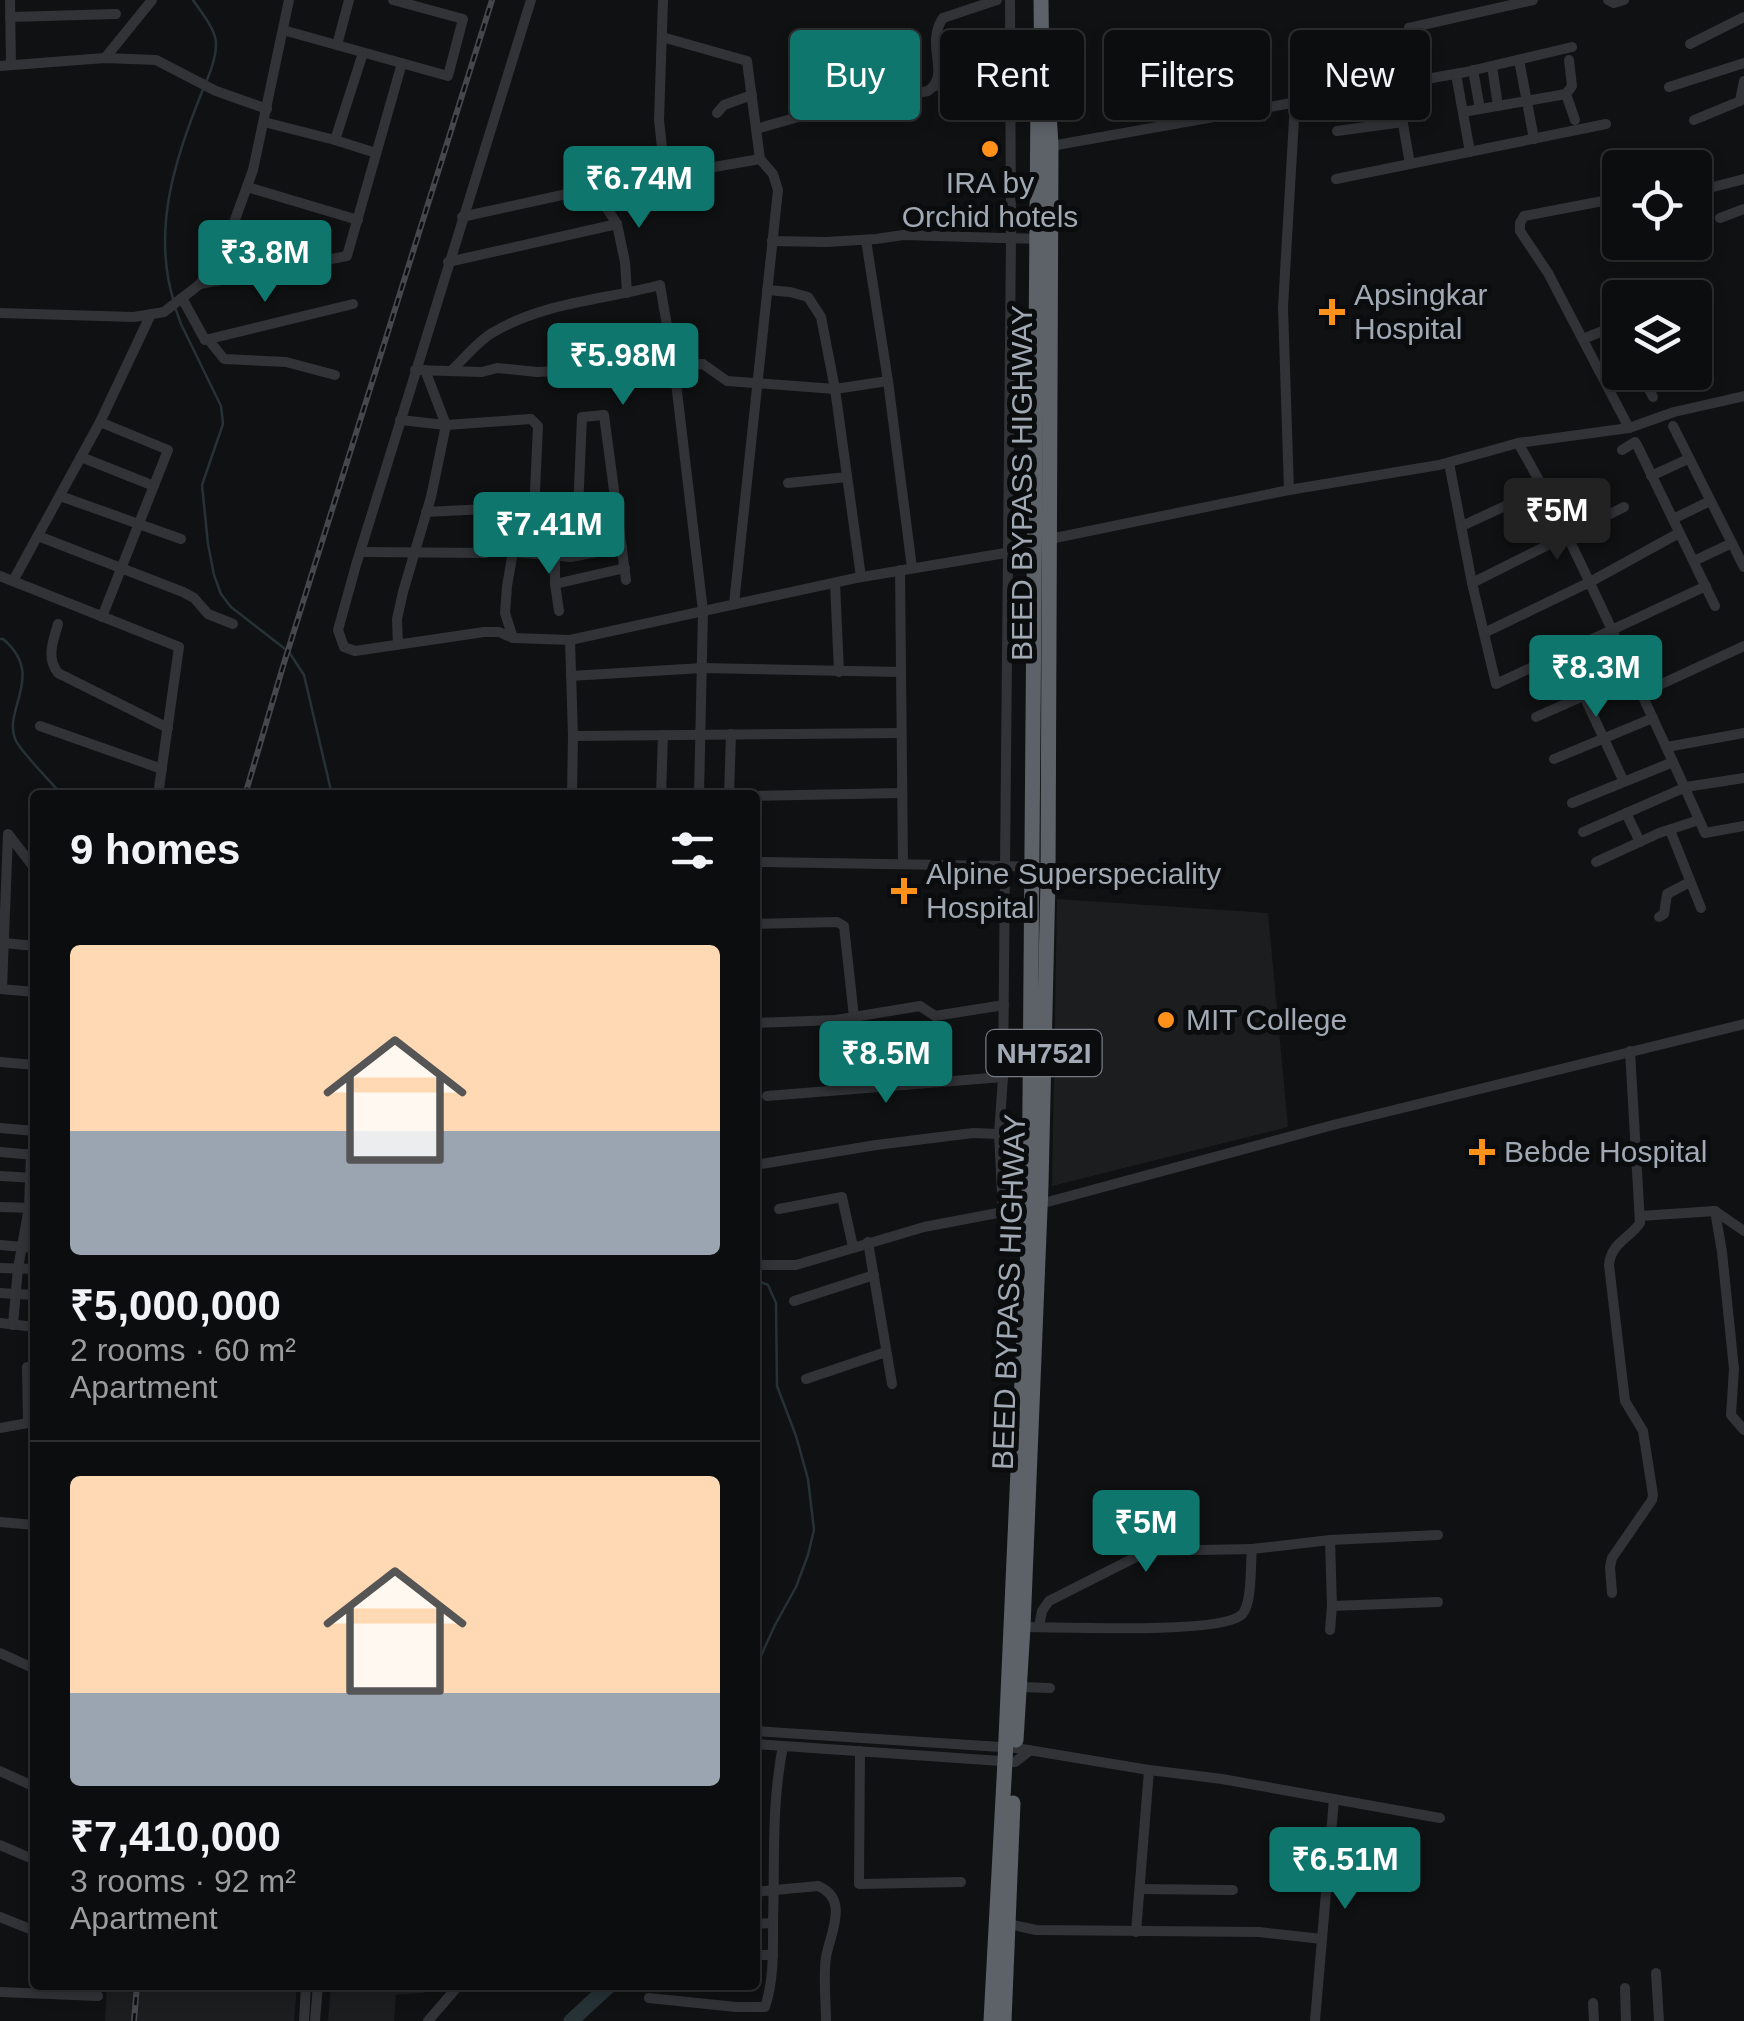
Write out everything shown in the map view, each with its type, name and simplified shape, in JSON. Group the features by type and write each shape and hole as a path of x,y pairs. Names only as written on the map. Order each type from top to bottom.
{"highway":[{"name":"BEED BYPASS HIGHWAY","path":"1041,0 1041,30"},
{"name":"BEED BYPASS HIGHWAY","path":"1038,120 1035,548 1040,867"},
{"name":"BEED BYPASS HIGHWAY","path":"991,2021 1020,1687 1032,1627 1040,867 1050,538 1049,120"},
{"name":"BEED BYPASS HIGHWAY","path":"1004,2021 1035,1205"}],"street":[{"path":"10,0 6,66 105,58 156,60 216,91 267,108"},
{"path":"61,0 61,15"},
{"path":"105,58 152,0"},
{"path":"0,312 134,318 164,312 200,284 228,239 247,187 289,0"},
{"path":"336,45 349,0"},
{"path":"283,30 448,76 463,19 393,0"},
{"path":"531,0 448,262 420,370 400,420 360,552 338,630 344,647 355,651 484,632 499,632 513,638 570,640 835,582 1035,548"},
{"path":"662,0 659,120 665,175"},
{"path":"935,86 939,79 935,36 938,26 944,18 997,0"},
{"path":"1010,0 1010,30"},
{"path":"1409,30 1533,0"},
{"path":"1608,0 1624,0"},
{"path":"10,17 116,14"},
{"path":"1690,44 1744,17"},
{"path":"662,37 748,61 760,159 774,174 778,190 734,604"},
{"path":"335,140 363,52"},
{"path":"1430,79 1518,60 1570,54 1572,86 1566,94 1463,112"},
{"path":"1518,60 1534,139"},
{"path":"200,284 347,256 402,63"},
{"path":"1670,86 1741,64 1742,106 1694,120"},
{"path":"1492,66 1498,106"},
{"path":"1473,70 1480,109"},
{"path":"1456,74 1470,152"},
{"path":"756,130 940,85"},
{"path":"1566,94 1574,120"},
{"path":"717,113 724,106 752,96"},
{"path":"1051,146 1290,103"},
{"path":"1003,1212 999,1134 1004,1006 1010,120"},
{"path":"1289,490 1283,307 1294,120"},
{"path":"264,122 376,153"},
{"path":"1337,131 1403,122 1410,164"},
{"path":"1336,179 1606,124"},
{"path":"462,217 594,188 760,159"},
{"path":"1712,187 1744,179"},
{"path":"247,187 358,220"},
{"path":"594,188 617,224 628,293"},
{"path":"1602,201 1524,216 1520,231 1548,273 1629,428"},
{"path":"1720,218 1744,209"},
{"path":"448,262 617,224"},
{"path":"772,241 866,240 903,234 1038,240"},
{"path":"866,240 888,381 906,569 900,672 902,864"},
{"path":"451,371 488,335 520,318 564,304 660,285 674,366 703,611 699,790"},
{"path":"766,290 808,297 821,317 861,577"},
{"path":"180,299 202,338 224,359 286,362 335,376"},
{"path":"208,340 353,304"},
{"path":"13,582 100,422 151,314"},
{"path":"1583,339 1602,331"},
{"path":"420,370 482,372 498,368 537,372 702,364 727,382 835,389 888,381"},
{"path":"398,644 397,619 446,425 420,370"},
{"path":"1649,390 1653,397"},
{"path":"1050,538 1289,490 1449,463 1518,443 1629,428 1674,412 1744,396"},
{"path":"555,584 626,574 604,414 582,417 578,510"},
{"path":"400,420 446,425 531,419 538,426 534,513"},
{"path":"100,422 168,450 102,616"},
{"path":"1674,426 1744,567"},
{"path":"1622,450 1635,442 1715,606"},
{"path":"1518,443 1568,535 1706,833 1744,826"},
{"path":"81,458 154,486"},
{"path":"1652,476 1688,460"},
{"path":"1449,463 1496,684 1706,586"},
{"path":"788,483 847,477"},
{"path":"1462,526 1544,488"},
{"path":"60,496 180,539"},
{"path":"1673,520 1710,501"},
{"path":"426,512 506,508 534,513 616,504"},
{"path":"1472,583 1624,507"},
{"path":"1484,633 1679,534"},
{"path":"38,536 188,594 208,614 233,624"},
{"path":"1694,560 1732,544"},
{"path":"513,638 505,613 514,552 571,558 622,547"},
{"path":"360,552 486,553"},
{"path":"555,558 560,611"},
{"path":"0,576 179,647 159,790"},
{"path":"835,582 839,672"},
{"path":"58,624 51,664 58,673 168,728"},
{"path":"570,640 572,790"},
{"path":"1642,693 1744,646"},
{"path":"571,676 702,668 900,672"},
{"path":"1536,717 1632,674"},
{"path":"1584,696 1624,782"},
{"path":"1554,759 1653,718"},
{"path":"40,726 162,768"},
{"path":"573,736 901,733"},
{"path":"1667,747 1744,733"},
{"path":"729,790 732,734"},
{"path":"660,790 663,735"},
{"path":"1572,802 1674,762"},
{"path":"1582,832 1686,787 1744,778"},
{"path":"760,796 901,792"},
{"path":"1626,813 1640,842"},
{"path":"1596,862 1700,820"},
{"path":"1670,830 1701,908"},
{"path":"4,834 30,853"},
{"path":"4,834 1,989 30,992"},
{"path":"760,862 1040,867"},
{"path":"1659,917 1664,914 1668,894 1690,882"},
{"path":"760,924 836,922 844,926 854,1017"},
{"path":"4,943 30,946"},
{"path":"760,1023 836,1020 920,1006 934,1016 1004,1006"},
{"path":"760,1264 796,1265 924,1227 1035,1205 1333,1125 1744,1024"},
{"path":"1612,1593 1612,1558 1653,1495 1643,1431 1625,1401 1609,1265 1616,1245 1640,1223 1630,1050"},
{"path":"0,1062 30,1065"},
{"path":"766,1096 1003,1076"},
{"path":"0,1128 30,1131"},
{"path":"760,1164 915,1140 999,1134"},
{"path":"0,1152 30,1155"},
{"path":"0,1176 30,1178"},
{"path":"779,1209 842,1197 853,1247"},
{"path":"0,1207 30,1208"},
{"path":"1640,1216 1715,1211 1744,1230"},
{"path":"1715,1211 1734,1369 1731,1415 1744,1430"},
{"path":"14,1325 18,1268 30,1216"},
{"path":"868,1242 892,1384"},
{"path":"0,1244 30,1247"},
{"path":"0,1268 30,1269"},
{"path":"794,1301 874,1274"},
{"path":"0,1292 30,1295"},
{"path":"0,1323 30,1326"},
{"path":"806,1379 886,1352"},
{"path":"30,1367 26,1367 30,1404"},
{"path":"0,1428 30,1422"},
{"path":"0,1522 30,1525"},
{"path":"1032,1627 1049,1600 1148,1552 1252,1549 1330,1540 1438,1535"},
{"path":"1330,1540 1330,1630"},
{"path":"1032,1627 1205,1626 1240,1616 1246,1608 1252,1549"},
{"path":"1332,1606 1438,1602"},
{"path":"0,1653 30,1667"},
{"path":"1020,1687 1050,1688"},
{"path":"760,1731 1014,1754 1222,1779 1440,1818"},
{"path":"760,1744 1014,1754"},
{"path":"649,1998 765,2007 773,1955 773,1807 783,1746"},
{"path":"860,1750 859,1884 961,1882"},
{"path":"1136,1932 1148,1770"},
{"path":"0,1772 30,1785"},
{"path":"1315,2021 1334,1799"},
{"path":"0,1845 30,1858"},
{"path":"760,1892 818,1886 830,1895 836,1922 826,1958 826,2021"},
{"path":"1140,1888 1234,1890"},
{"path":"0,1917 30,1928"},
{"path":"760,1924 773,1923"},
{"path":"1009,1924 1036,1930 1260,1932 1322,1938"},
{"path":"760,1955 773,1955"},
{"path":"1656,1973 1659,2021"},
{"path":"1626,1988 1626,2021"},
{"path":"304,2021 306,1990"},
{"path":"315,2021 318,1990"},
{"path":"428,2021 455,1990"},
{"path":"0,1992 98,1996"},
{"path":"1593,2003 1594,2021"}],"shaded area":[{"name":"MIT College","path":"1057,899 1268,913 1288,1127 1052,1186"},
{"path":"107,1990 297,1990 294,2021 105,2021"},
{"path":"331,1990 424,1990 396,1995 394,2021 328,2021"}],"waterway":[{"path":"193,0 215,37 215,55 207,80"},
{"path":"174,302 165,247 166,220 176,166 204,87"},
{"path":"176,310 221,406 223,424 202,485 214,575 231,607 289,652 304,675 331,790"},
{"path":"0,639 16,653 21,666 13,729 16,741 58,790"},
{"path":"760,1282 768,1285 776,1303 777,1386 808,1479 814,1530 796,1587 760,1658"},
{"path":"571,2021 605,1990"}],"railway":[{"path":"246,790 492,0"},
{"path":"134,2021 137,1990"}],"place":[{"name":"IRA by Orchid hotels","path":"990,149"},
{"name":"Apsingkar Hospital","path":"1332,312"},
{"name":"Alpine Superspeciality Hospital","path":"904,891"},
{"name":"MIT College","path":"1166,1020"},
{"name":"Bebde Hospital","path":"1482,1152"}]}
